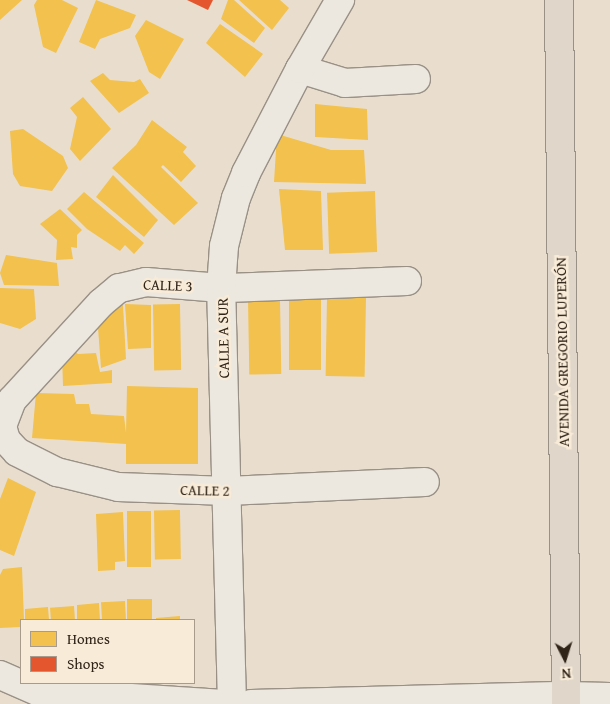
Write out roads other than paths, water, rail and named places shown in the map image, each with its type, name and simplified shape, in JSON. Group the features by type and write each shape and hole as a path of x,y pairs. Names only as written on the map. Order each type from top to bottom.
{"main road":[{"name":"AVENIDA GREGORIO LUPERÓN","path":"559,0 566,700"}],"street":[{"name":"CALLE A SUR","path":"232,704 221,288 224,246 236,198 300,69 340,0"},
{"path":"300,69 345,82 416,80"},
{"name":"CALLE 3","path":"2,432 4,414 12,400 101,303 119,288 146,282 221,288 407,281"},
{"name":"CALLE 2","path":"2,432 17,452 57,472 88,482 127,487 227,491 424,482"},
{"path":"0,675 20,684"},
{"path":"21,684 39,692 224,704"},
{"path":"251,704 566,700 610,697"}]}
